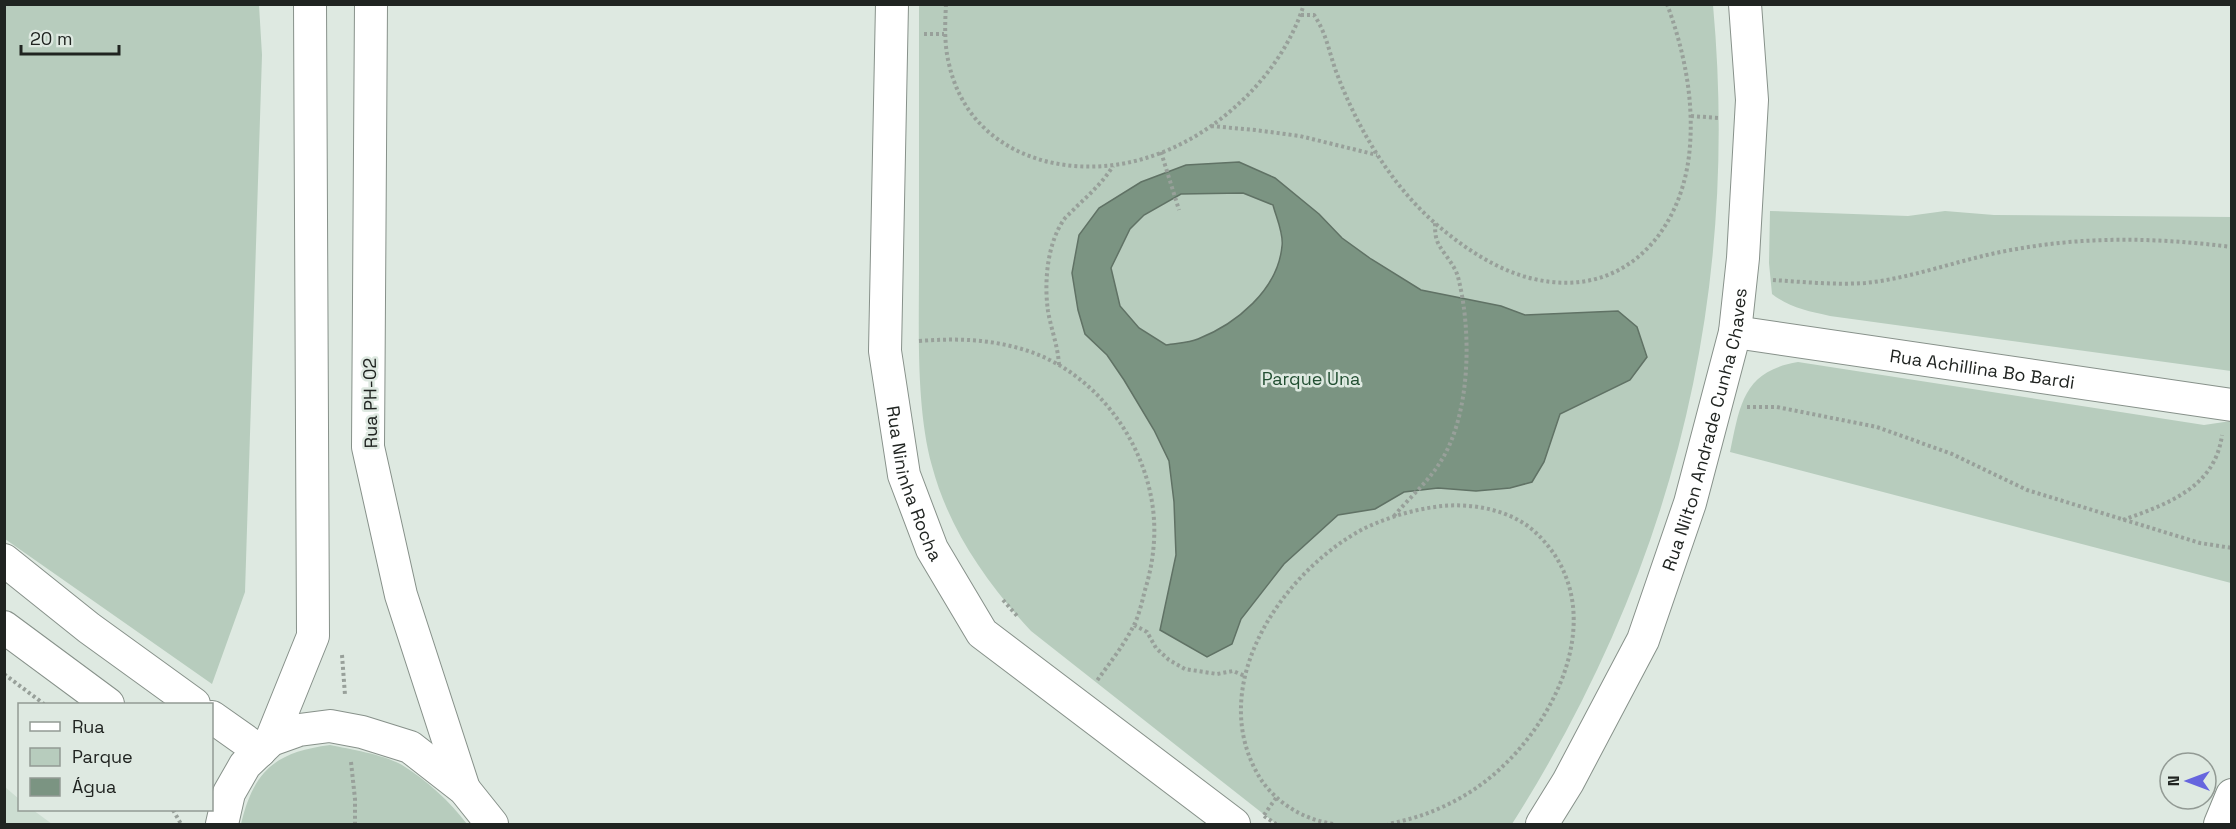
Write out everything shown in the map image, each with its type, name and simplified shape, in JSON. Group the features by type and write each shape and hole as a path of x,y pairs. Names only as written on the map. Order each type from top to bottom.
{"street":[{"path":"265,745 313,636 310,4"},
{"name":"Rua PH-02","path":"372,4 368,447 401,596 464,789"},
{"name":"Rua Nininha Rocha","path":"892,4 885,351 904,475 932,549 982,633 1244,816"},
{"name":"Rua Nilton Andrade Cunha Chaves","path":"1542,825 1568,782 1643,640 1690,503 1735,332 1741,278 1752,100 1745,4"},
{"name":"Rua Achillina Bo Bardi","path":"1735,332 2229,405"},
{"path":"4,560 89,628 191,703"},
{"path":"4,627 105,703"},
{"path":"213,718 265,745"},
{"path":"222,824 228,793 245,765 265,745 298,730 330,726 362,732 410,747 464,789 492,825"},
{"path":"2220,825 2232,795"},
{"path":"213,809 222,824"}],"path":[{"path":"946,4 944,34 949,64 959,93 975,118 996,138 1020,154 1050,163 1080,167 1113,166 1146,158 1179,145 1211,126 1239,103 1264,76 1285,46 1304,4"},
{"path":"1300,15 1314,15 1324,30 1337,73 1355,115 1378,155 1405,192 1435,223 1468,248 1501,267 1534,279 1567,283 1598,279 1625,268 1648,249 1667,223 1681,193 1689,156 1691,116 1687,74 1677,31 1667,4"},
{"path":"919,34 944,34"},
{"path":"1719,107 1719,129"},
{"path":"1691,116 1720,118"},
{"path":"1211,126 1255,129 1300,136 1378,155"},
{"path":"1161,152 1179,210"},
{"path":"1059,365 1059,352 1048,312 1047,289 1048,266 1054,242 1064,220 1106,178 1113,166"},
{"path":"1393,516 1438,466 1454,439 1464,392 1467,345 1457,275 1436,239 1435,223"},
{"path":"1741,278 1863,283 1887,280 2018,248 2096,240 2154,240 2232,247"},
{"path":"919,329 919,341 977,339 1033,352 1059,365 1083,382 1104,402 1122,425 1137,451 1148,480 1153,510 1155,540 1151,570 1134,625 1096,682 1087,675"},
{"path":"2123,521 2167,505 2201,482 2221,445 2229,405"},
{"path":"1715,407 1777,407 1877,427 1952,454 2027,490 2200,543 2232,548"},
{"path":"1333,825 1297,813 1276,798 1260,780 1248,757 1244,741 1241,705 1245,676 1254,648 1269,619 1288,592 1310,568 1336,547 1364,529 1393,516 1423,508 1452,505 1480,507 1506,514 1547,543 1561,564 1570,588 1574,614 1572,642 1566,671 1537,727 1516,753 1492,776 1465,795 1436,811 1388,825"},
{"path":"1002,600 1024,623"},
{"path":"1134,625 1147,632 1156,648 1169,660 1185,669 1216,674 1233,671 1245,676"},
{"path":"4,675 42,703"},
{"path":"1264,815 1276,798"},
{"path":"174,811 181,825"},
{"path":"1244,816 1264,815 1275,825"}],"shaded area":[{"path":"5,787 18,798 18,811 34,811 52,824 5,824"}],"green space":[{"path":"5,4 259,5 262,55 245,592 212,684 5,539"},
{"name":"Parque Una","path":"919,5 1713,5 1719,115 1715,223 1703,328 1682,432 1653,533 1614,632 1567,729 1512,824 1276,824 1031,631 985,575 948,512 932,466 923,420 919,344"},
{"path":"1770,211 1908,216 1945,211 1994,215 2231,217 2231,371 1830,316 1800,308 1772,294 1769,263"},
{"path":"1798,362 2204,425 2231,421 2231,583 1730,452 1741,405 1755,382 1766,373"},
{"path":"330,745 377,755 402,765 438,792 467,824 241,824 253,790 270,767 295,753"}],"water":[{"path":"1239,162 1275,178 1319,214 1342,238 1421,290 1501,306 1525,315 1618,311 1637,327 1647,357 1630,380 1560,414 1544,462 1532,482 1510,488 1476,491 1438,488 1404,492 1375,509 1338,515 1284,564 1241,619 1232,644 1207,657 1160,630 1176,555 1174,502 1169,461 1154,430 1124,380 1107,355 1085,334 1078,310 1072,273 1079,235 1099,208 1141,182 1186,165","holes":["1243,193 1273,205 1282,236 1279,262 1264,291 1240,315 1227,324 1194,340 1166,345 1139,328 1120,306 1111,268 1130,229 1144,215 1181,194"]}]}
